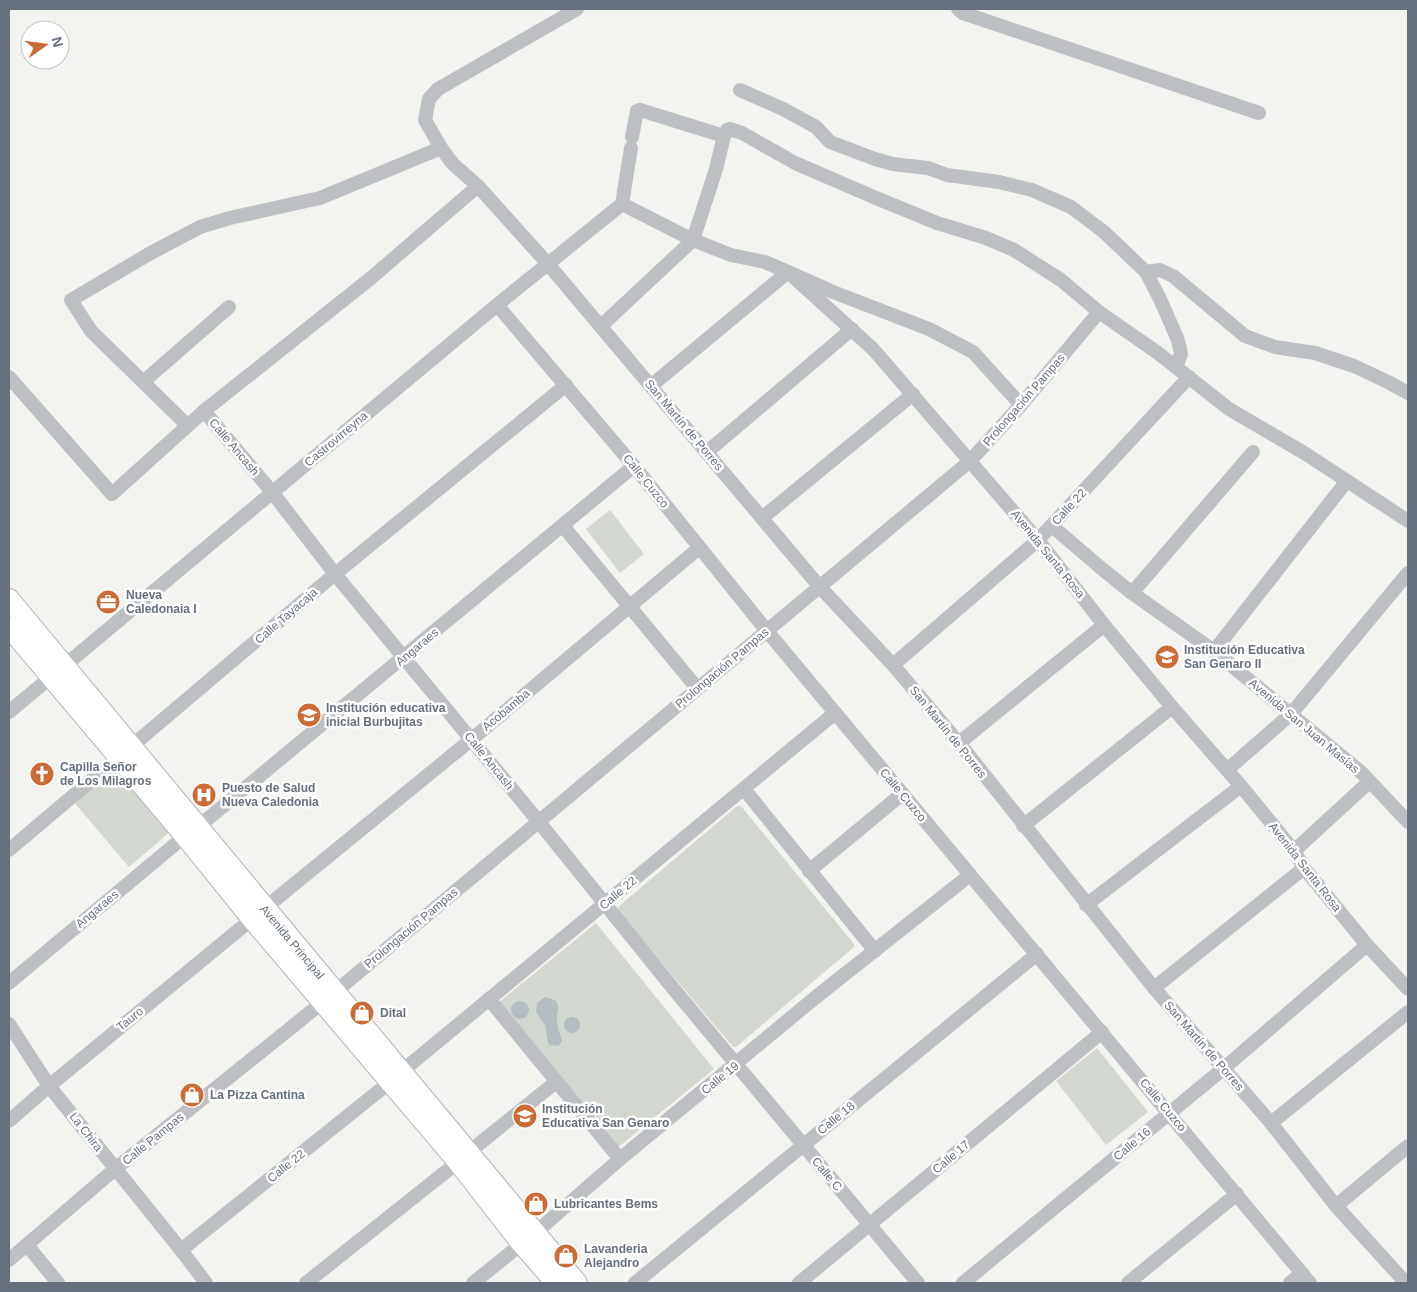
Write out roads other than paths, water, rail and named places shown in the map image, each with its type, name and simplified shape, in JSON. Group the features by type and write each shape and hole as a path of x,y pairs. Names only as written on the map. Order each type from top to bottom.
{"street":[{"name":"San Martín de Porres","path":"577,9 433,94 429,99 425,120 441,148 453,164 479,187 548,264 820,586 893,665 959,743 1023,826 1154,988 1271,1123 1336,1206 1405,1279"},
{"path":"958,9 963,14 1259,114"},
{"path":"740,90 783,109 818,128 830,142 875,159 893,164 928,168 947,174 999,182 1040,193 1071,207 1091,222 1146,272 1178,340 1181,354 1176,367"},
{"path":"622,204 637,111 640,110 724,136"},
{"path":"601,326 693,240 716,169 724,136 727,130 730,129 742,133 795,163 867,194 937,223 986,238 1014,250 1061,280 1099,312 1176,367 1229,409 1306,454 1408,521"},
{"path":"187,425 91,331 71,300 149,254 200,228 230,218 320,198 441,148"},
{"path":"9,378 112,494 187,425 371,278 479,187"},
{"name":"Avenida Santa Rosa","path":"622,204 693,240 731,255 766,262 788,272 873,349 1038,540 1104,625 1294,851 1304,868 1367,945 1408,989"},
{"name":"Castrovirreyna","path":"9,712 497,304 622,204"},
{"path":"1146,272 1160,270 1173,276 1245,336 1275,347 1315,353 1354,366 1408,393"},
{"path":"652,385 788,272 833,292 929,329 973,352 1022,405"},
{"name":"Calle Cuzco","path":"497,304 634,466 767,631 1306,1278"},
{"path":"144,382 228,307"},
{"name":"Prolongación Pampas","path":"328,997 970,460 1022,405 1099,312"},
{"path":"707,452 852,329"},
{"name":"Calle 22","path":"893,665 1038,540 1189,377"},
{"name":"Calle Tayacaja","path":"9,850 335,574 566,385"},
{"path":"762,518 913,394"},
{"name":"Calle Ancash","path":"204,411 272,492 335,574 472,739 736,1064"},
{"path":"1132,592 1253,452"},
{"name":"Angaraes","path":"9,983 634,466"},
{"path":"1214,651 1346,482"},
{"path":"563,526 697,688"},
{"name":"Avenida San Juan Masías","path":"1052,526 1100,568 1214,651 1362,773 1408,822"},
{"name":"Acobamba","path":"258,914 472,739 699,548"},
{"path":"1227,770 1291,714 1408,573"},
{"name":"Avenida Principal","path":"9,599 58,671 126,751 258,914 463,1157 528,1238 556,1283"},
{"path":"959,743 1104,625"},
{"name":"Avenida Principal","path":"9,627 58,671"},
{"path":"1023,826 1172,707"},
{"name":"Calle 22","path":"182,1250 395,1077 835,713"},
{"path":"1294,851 1369,782"},
{"path":"1086,905 1241,786"},
{"path":"744,789 875,951"},
{"path":"809,871 902,794"},
{"path":"1154,988 1304,868"},
{"name":"Calle 19","path":"473,1283 736,1064 970,876"},
{"name":"Tauro","path":"9,1121 258,914"},
{"name":"Calle 16","path":"963,1283 1223,1069 1367,945"},
{"name":"Calle 18","path":"635,1283 1036,954"},
{"name":"Calle Pampas","path":"9,1260 115,1169 328,997"},
{"path":"489,999 620,1159"},
{"path":"1271,1123 1408,1012"},
{"name":"La Chira","path":"9,1024 49,1086 182,1250 206,1283"},
{"name":"Calle 17","path":"799,1283 1102,1032"},
{"name":"Calle C","path":"736,1064 918,1283"},
{"path":"306,1283 556,1082"},
{"path":"1336,1206 1408,1146"},
{"path":"1128,1283 1237,1194"},
{"name":"Avenida Principal","path":"528,1238 577,1283"},
{"path":"27,1245 58,1283"},
{"path":"1290,1283 1306,1278"}],"place":[{"name":"Nueva Caledonaia I","path":"108,602"},
{"name":"Institución Educativa San Genaro II","path":"1167,657"},
{"name":"Institución educativa inicial Burbujitas","path":"309,715"},
{"name":"Capilla Señor de Los Milagros","path":"42,774"},
{"name":"Puesto de Salud Nueva Caledonia","path":"204,795"},
{"name":"Dital","path":"362,1013"},
{"name":"La Pizza Cantina","path":"192,1095"},
{"name":"Institución Educativa San Genaro","path":"525,1116"},
{"name":"Lubricantes Bems","path":"536,1204"},
{"name":"Lavanderia Alejandro","path":"566,1256"}]}
